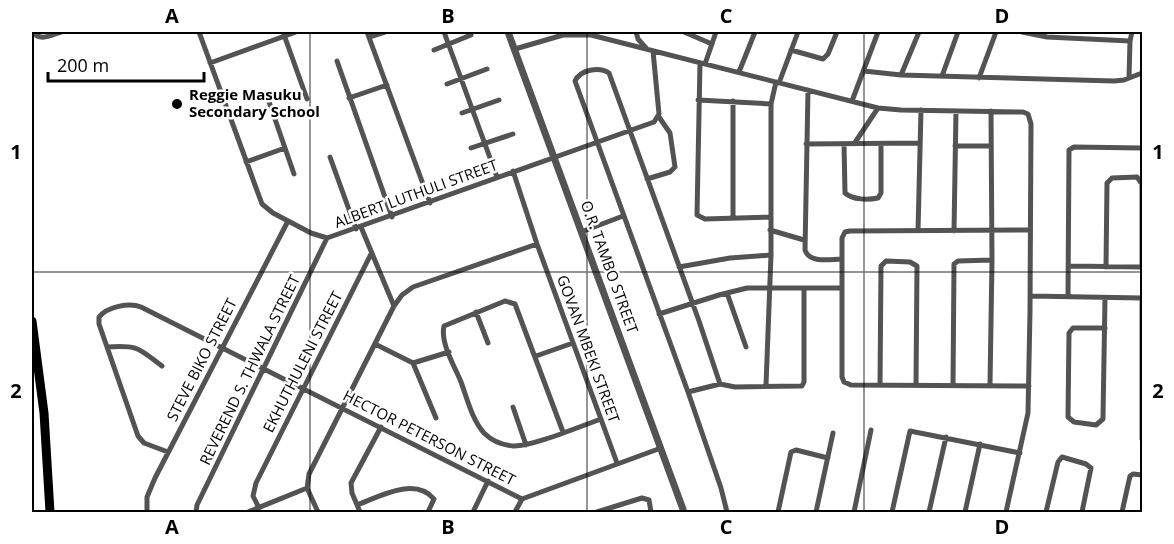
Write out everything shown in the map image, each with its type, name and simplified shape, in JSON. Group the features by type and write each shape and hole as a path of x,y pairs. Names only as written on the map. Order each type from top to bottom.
{"highway":[{"path":"32,321 44,413 50,513"}],"street":[{"path":"33,32 41,38 61,32"},
{"name":"ALBERT LUTHULI STREET","path":"199,32 262,204 267,209 319,237 327,238 392,217 513,171 654,122 659,117"},
{"path":"210,63 284,34 296,32"},
{"path":"386,32 368,34 430,203"},
{"path":"444,32 463,78 497,177"},
{"name":"O.R. TAMBO STREET","path":"508,32 684,513"},
{"path":"636,32 638,39 650,50 659,117 670,133 675,167 670,172 647,179"},
{"path":"684,32 712,44"},
{"path":"716,32 702,64 698,100 697,215 702,219 770,217"},
{"path":"739,72 755,32"},
{"path":"766,385 771,255 771,104 777,82 798,32"},
{"path":"791,50 823,59 828,54 837,32"},
{"path":"852,101 878,32"},
{"path":"901,75 919,32"},
{"path":"942,76 958,32"},
{"path":"979,78 996,32"},
{"path":"1022,32 1047,37 1131,41"},
{"path":"1129,78 1132,32"},
{"path":"284,34 307,99"},
{"path":"514,50 563,35 582,34 603,37 878,108 1028,114 1030,118 1028,413 1006,513"},
{"path":"434,50 471,35"},
{"path":"337,61 392,217"},
{"path":"720,384 609,73 598,68 580,75 575,79 596,142 688,392 721,488 727,513"},
{"path":"447,84 487,69"},
{"path":"864,71 901,75 1114,81 1143,73"},
{"path":"350,98 387,84"},
{"path":"808,90 804,240 806,253 811,258 842,259"},
{"path":"267,96 294,174"},
{"path":"462,113 500,100"},
{"path":"698,100 771,104"},
{"path":"733,101 733,218"},
{"path":"854,144 878,108"},
{"path":"918,231 921,111"},
{"path":"954,231 956,111"},
{"path":"990,386 991,111"},
{"path":"471,148 513,134"},
{"path":"806,144 920,143"},
{"path":"844,144 845,193 852,198 871,199 878,198 880,193 881,144"},
{"path":"955,146 991,146"},
{"path":"1068,297 1070,150 1074,147 1143,148"},
{"path":"246,162 285,148"},
{"path":"330,157 394,306"},
{"name":"GOVAN MBEKI STREET","path":"513,171 537,244 617,463"},
{"path":"1069,266 1106,267 1142,267 1142,184 1137,177 1112,178 1107,183 1106,267"},
{"path":"581,231 623,216"},
{"name":"STEVE BIKO STREET","path":"146,512 147,497 168,452 288,221"},
{"path":"770,230 804,240"},
{"path":"1029,386 851,385 843,380 842,238 847,231 1030,230"},
{"name":"REVEREND S. THWALA STREET","path":"196,513 197,505 327,238"},
{"path":"318,513 307,488 309,474 394,306 402,295 410,289 537,244"},
{"name":"EKHUTHULENI STREET","path":"258,508 253,496 256,483 371,254"},
{"path":"679,267 730,258 771,255"},
{"path":"953,386 954,264 958,261 992,260"},
{"path":"880,385 881,266 885,261 913,262 917,269 916,385"},
{"path":"659,314 747,288 842,288"},
{"path":"688,392 720,384 735,387 766,385 799,387 803,384 804,288"},
{"path":"727,293 746,347"},
{"path":"1030,296 1142,298 1143,439"},
{"path":"1105,298 1105,327 1102,419 1096,425 1074,422 1068,417 1069,333 1073,328 1105,327"},
{"path":"563,432 536,356 513,302 505,301 444,326 448,352 477,421 484,433 492,440 514,446 526,444 563,432 601,419"},
{"name":"HECTOR PETERSON STREET","path":"107,347 99,324 99,317 103,313 126,305 141,307 522,499 661,448"},
{"path":"476,312 488,343"},
{"path":"536,356 573,343"},
{"path":"375,345 413,363 436,418"},
{"path":"162,366 133,346 107,347 140,439 147,445 168,452"},
{"path":"413,363 448,352"},
{"path":"513,407 526,444"},
{"path":"360,513 351,483 381,427"},
{"path":"854,513 871,430"},
{"path":"892,513 909,432 946,437 1020,453"},
{"path":"816,513 833,433"},
{"path":"929,513 946,437"},
{"path":"966,513 980,444"},
{"path":"778,513 793,451 828,458"},
{"path":"1046,513 1058,462 1062,457 1086,464 1091,468 1083,513"},
{"path":"1122,513 1130,476 1143,475"},
{"path":"472,513 488,481"},
{"path":"249,513 307,488"},
{"path":"357,504 412,488 422,491 434,500 428,513"},
{"path":"597,513 642,498 649,500 651,513"},
{"path":"515,513 522,499"}],"place":[{"name":"Reggie Masuku Secondary School","path":"177,104"}]}
